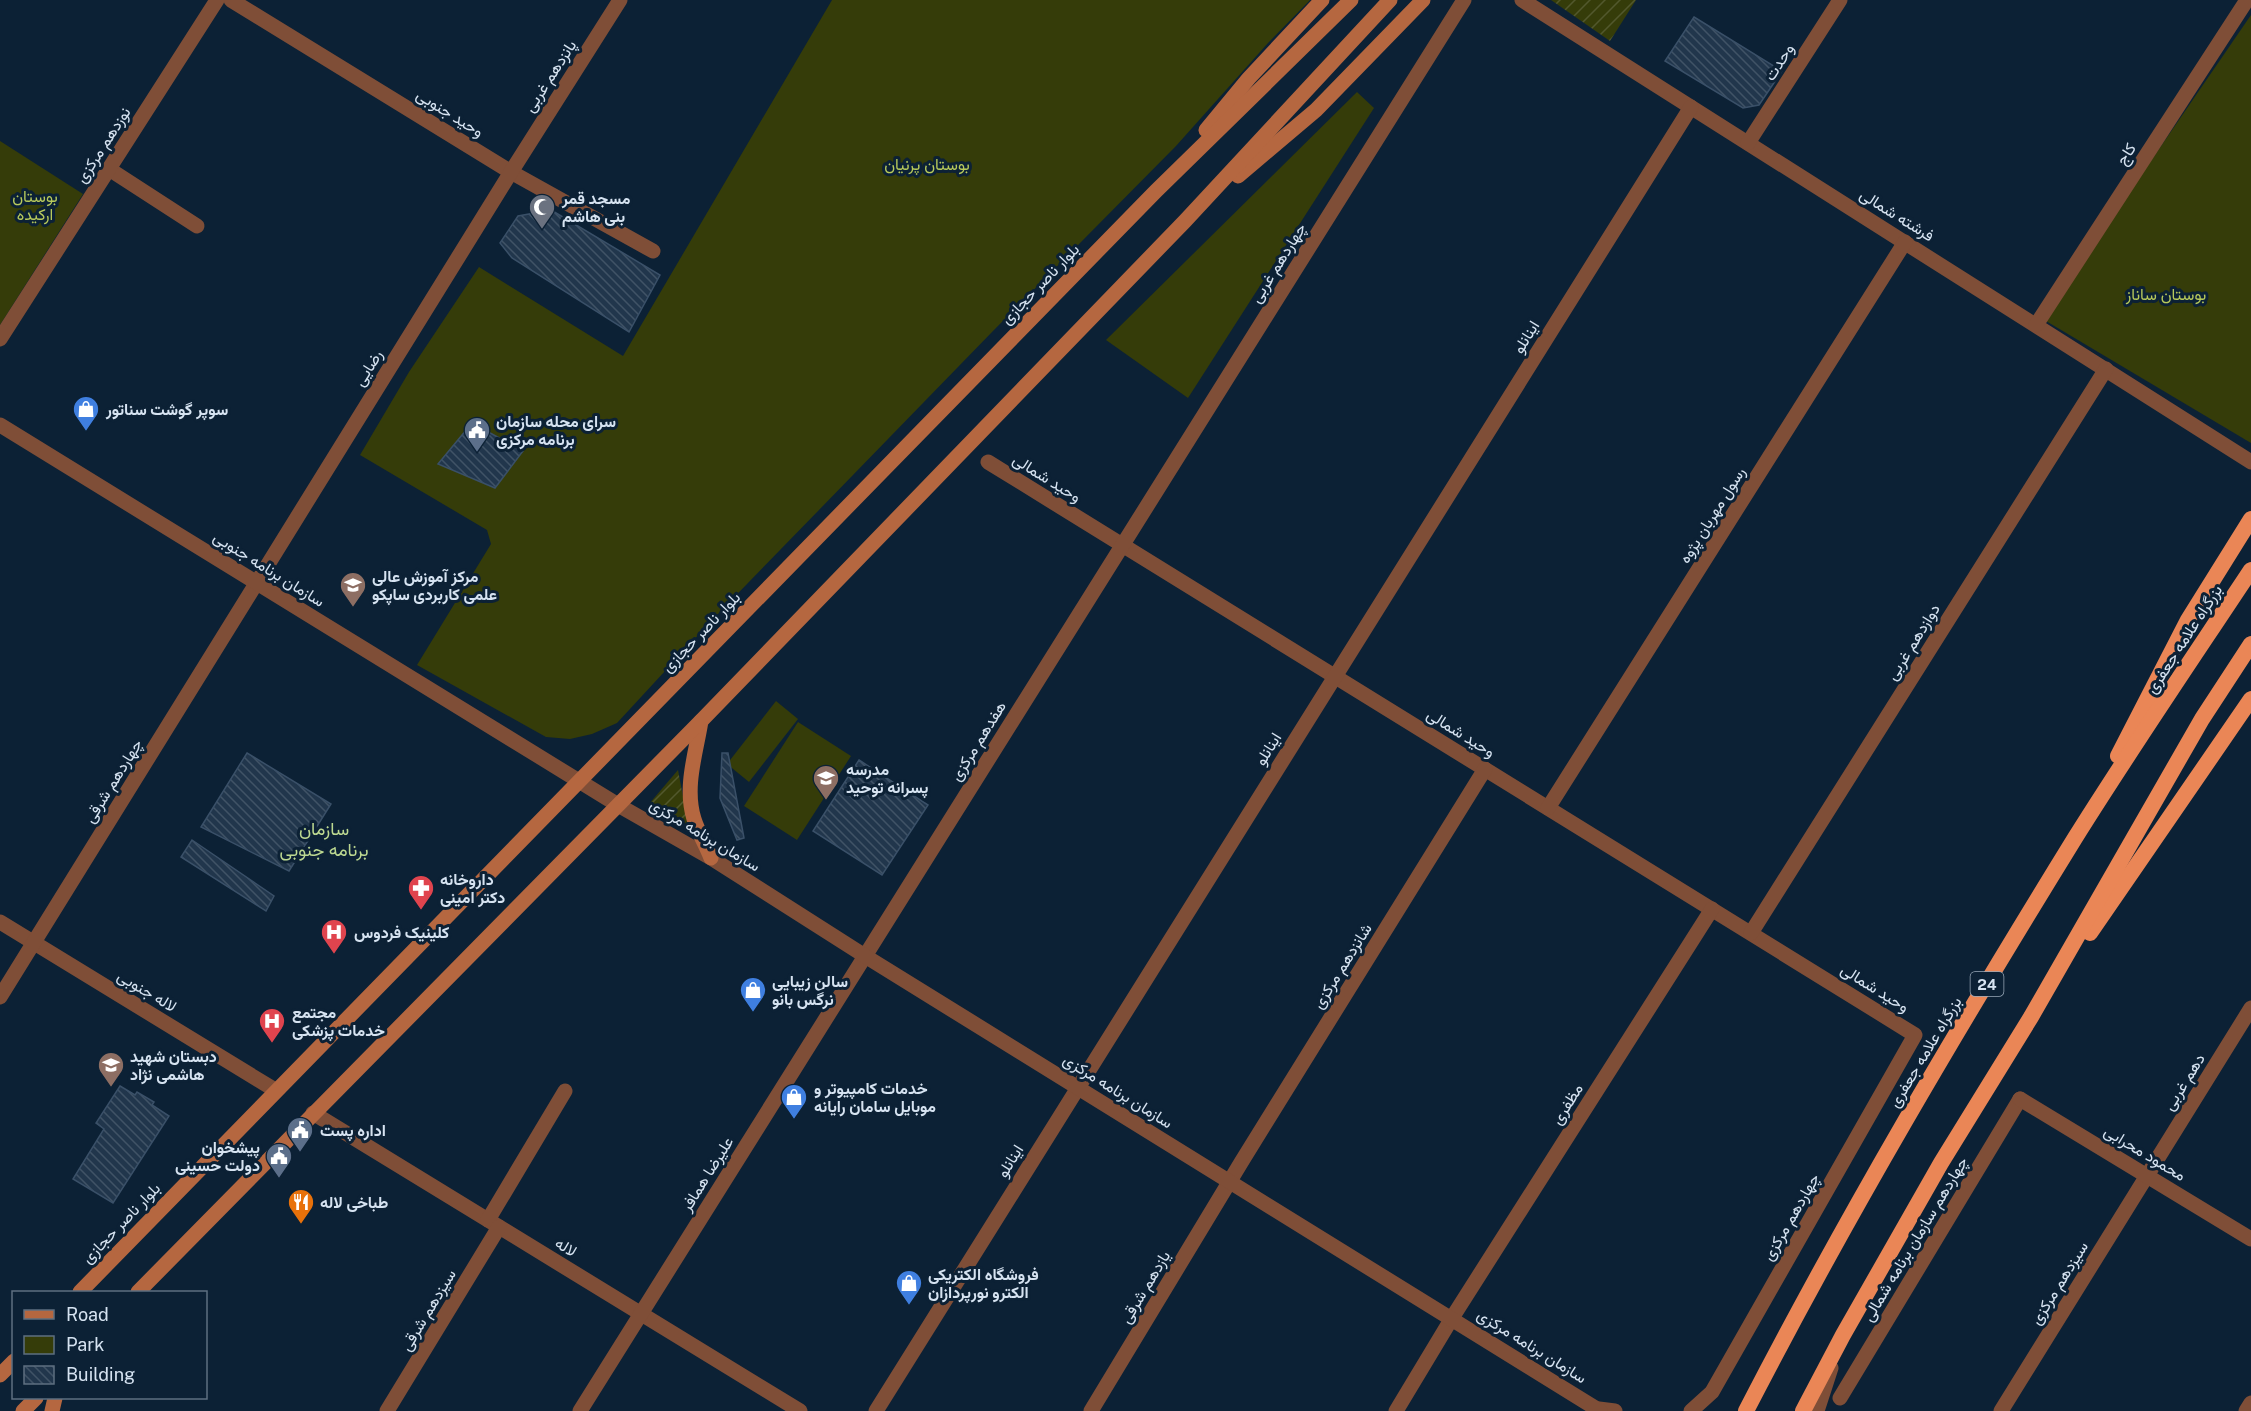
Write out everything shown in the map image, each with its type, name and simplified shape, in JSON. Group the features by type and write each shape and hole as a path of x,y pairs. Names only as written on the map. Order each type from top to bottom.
{"highway":[{"path":"2077,836 2188,620 2251,519"},
{"name":"بزرگراه علامه جعفری","path":"1746,1411 1792,1322 1921,1093 2077,836 2251,570"},
{"path":"1803,1411 1843,1335 1941,1163 2031,1017 2202,719 2251,644"},
{"path":"2031,1017 2251,699"}],"main road":[{"path":"1156,191 1249,78 1322,0"},
{"name":"بلوار ناصر حجازی","path":"82,1291 275,1090 1156,191 1351,0"},
{"path":"140,1291 701,721 1185,221 1390,0"},
{"path":"1185,221 1316,110 1423,0"},
{"path":"701,721 690,778 691,800 694,819 711,858"},
{"path":"0,1375 12,1363"},
{"path":"23,1411 35,1399"}],"street":[{"name":"نوزدهم مرکزی","path":"0,339 217,0"},
{"name":"وحید جنوبی","path":"231,0 511,172 653,251"},
{"name":"پانزدهم غربی","path":"511,172 620,0"},
{"name":"چهاردهم غربی","path":"1122,545 1464,0"},
{"name":"فرشته شمالی","path":"1522,0 2251,462"},
{"name":"وحدت","path":"1748,143 1840,0"},
{"name":"کاج","path":"2036,325 2245,3"},
{"name":"اینانلو","path":"876,1411 1691,107"},
{"path":"109,169 197,226"},
{"name":"رضایی","path":"256,583 511,172"},
{"name":"رسول مهربان پژوه","path":"1548,808 1905,242"},
{"name":"دوازدهم غربی","path":"1751,933 2106,369"},
{"name":"سازمان برنامه جنوبی","path":"0,425 618,805"},
{"name":"وحید شمالی","path":"988,462 1915,1035"},
{"name":"هفدهم مرکزی","path":"865,956 1122,545"},
{"name":"چهاردهم شرقی","path":"0,997 256,583"},
{"name":"شانزدهم مرکزی","path":"1229,1182 1485,769"},
{"name":"سازمان برنامه مرکزی","path":"618,805 711,858 865,956 1599,1410"},
{"name":"مظفری","path":"1396,1411 1452,1318 1712,909"},
{"name":"لاله جنوبی","path":"0,922 275,1090"},
{"name":"علیرضا همافر","path":"580,1411 865,956"},
{"name":"دهم غربی","path":"2147,1174 2251,1008"},
{"name":"چهاردهم مرکزی","path":"1691,1411 1712,1392 1915,1035"},
{"name":"سیزدهم شرقی","path":"387,1411 494,1224 565,1091"},
{"name":"محمود محرابی","path":"2020,1098 2251,1239"},
{"name":"چهاردهم سازمان برنامه شمالی","path":"1840,1398 2020,1098"},
{"name":"لاله","path":"313,1113 800,1411"},
{"name":"سیزدهم مرکزی","path":"2001,1411 2147,1174"},
{"name":"یازدهم شرقی","path":"1091,1411 1229,1182"},
{"path":"1817,1411 1843,1335"},
{"path":"2246,1411 2251,1403"},
{"path":"1599,1410 1616,1411"}],"green space":[{"name":"بوستان پرنیان","path":"832,0 1310,0 1268,43 1176,146 714,618 617,723 592,734 570,739 546,737 417,665 491,544 487,530 360,455 409,372 479,267 623,356"},
{"path":"1551,0 1636,0 1610,41"},
{"name":"بوستان ساناز","path":"2251,15 2251,443 2046,321 2135,184"},
{"path":"1357,92 1374,108 1188,398 1106,340"},
{"name":"بوستان ارکیده","path":"0,141 83,194 0,325"},
{"path":"776,701 798,719 749,782 727,764"},
{"path":"798,722 851,756 797,840 744,806"},
{"path":"678,770 689,829 649,804"}],"building":[{"path":"1694,17 1782,71 1759,105 1743,108 1665,61"},
{"path":"551,210 660,275 629,332 512,258 500,243 518,216"},
{"path":"472,423 523,451 495,488 438,464"},
{"path":"247,753 331,804 289,871 201,827"},
{"path":"722,753 728,753 744,838 737,840 720,798"},
{"path":"859,760 928,805 882,875 813,831"},
{"path":"192,840 274,896 266,911 181,857"},
{"path":"120,1086 135,1095 137,1092 154,1102 152,1105 169,1116 113,1203 73,1179 104,1129 96,1123"}],"place":[{"name":"مسجد قمر بنی هاشم","path":"542,230"},
{"name":"سوپر گوشت سناتور","path":"86,432"},
{"name":"سرای محله سازمان برنامه مرکزی","path":"477,453"},
{"name":"مرکز آموزش عالی علمی کاربردی ساپکو","path":"353,608"},
{"name":"مدرسه پسرانه توحید","path":"826,801"},
{"name":"داروخانه دکتر امینی","path":"421,911"},
{"name":"کلینیک فردوس","path":"334,955"},
{"name":"سالن زیبایی نرگس بانو","path":"753,1013"},
{"name":"مجتمع خدمات پزشکی","path":"272,1044"},
{"name":"دبستان شهید هاشمی نژاد","path":"111,1088"},
{"name":"خدمات کامپیوتر و موبایل سامان رایانه","path":"794,1120"},
{"name":"اداره پست","path":"300,1153"},
{"name":"پیشخوان دولت حسینی","path":"279,1179"},
{"name":"طباخی لاله","path":"301,1225"},
{"name":"فروشگاه الکتریکی الکترو نورپردازان","path":"909,1306"}],"district":[{"name":"سازمان برنامه جنوبی","path":"324,838"}]}
